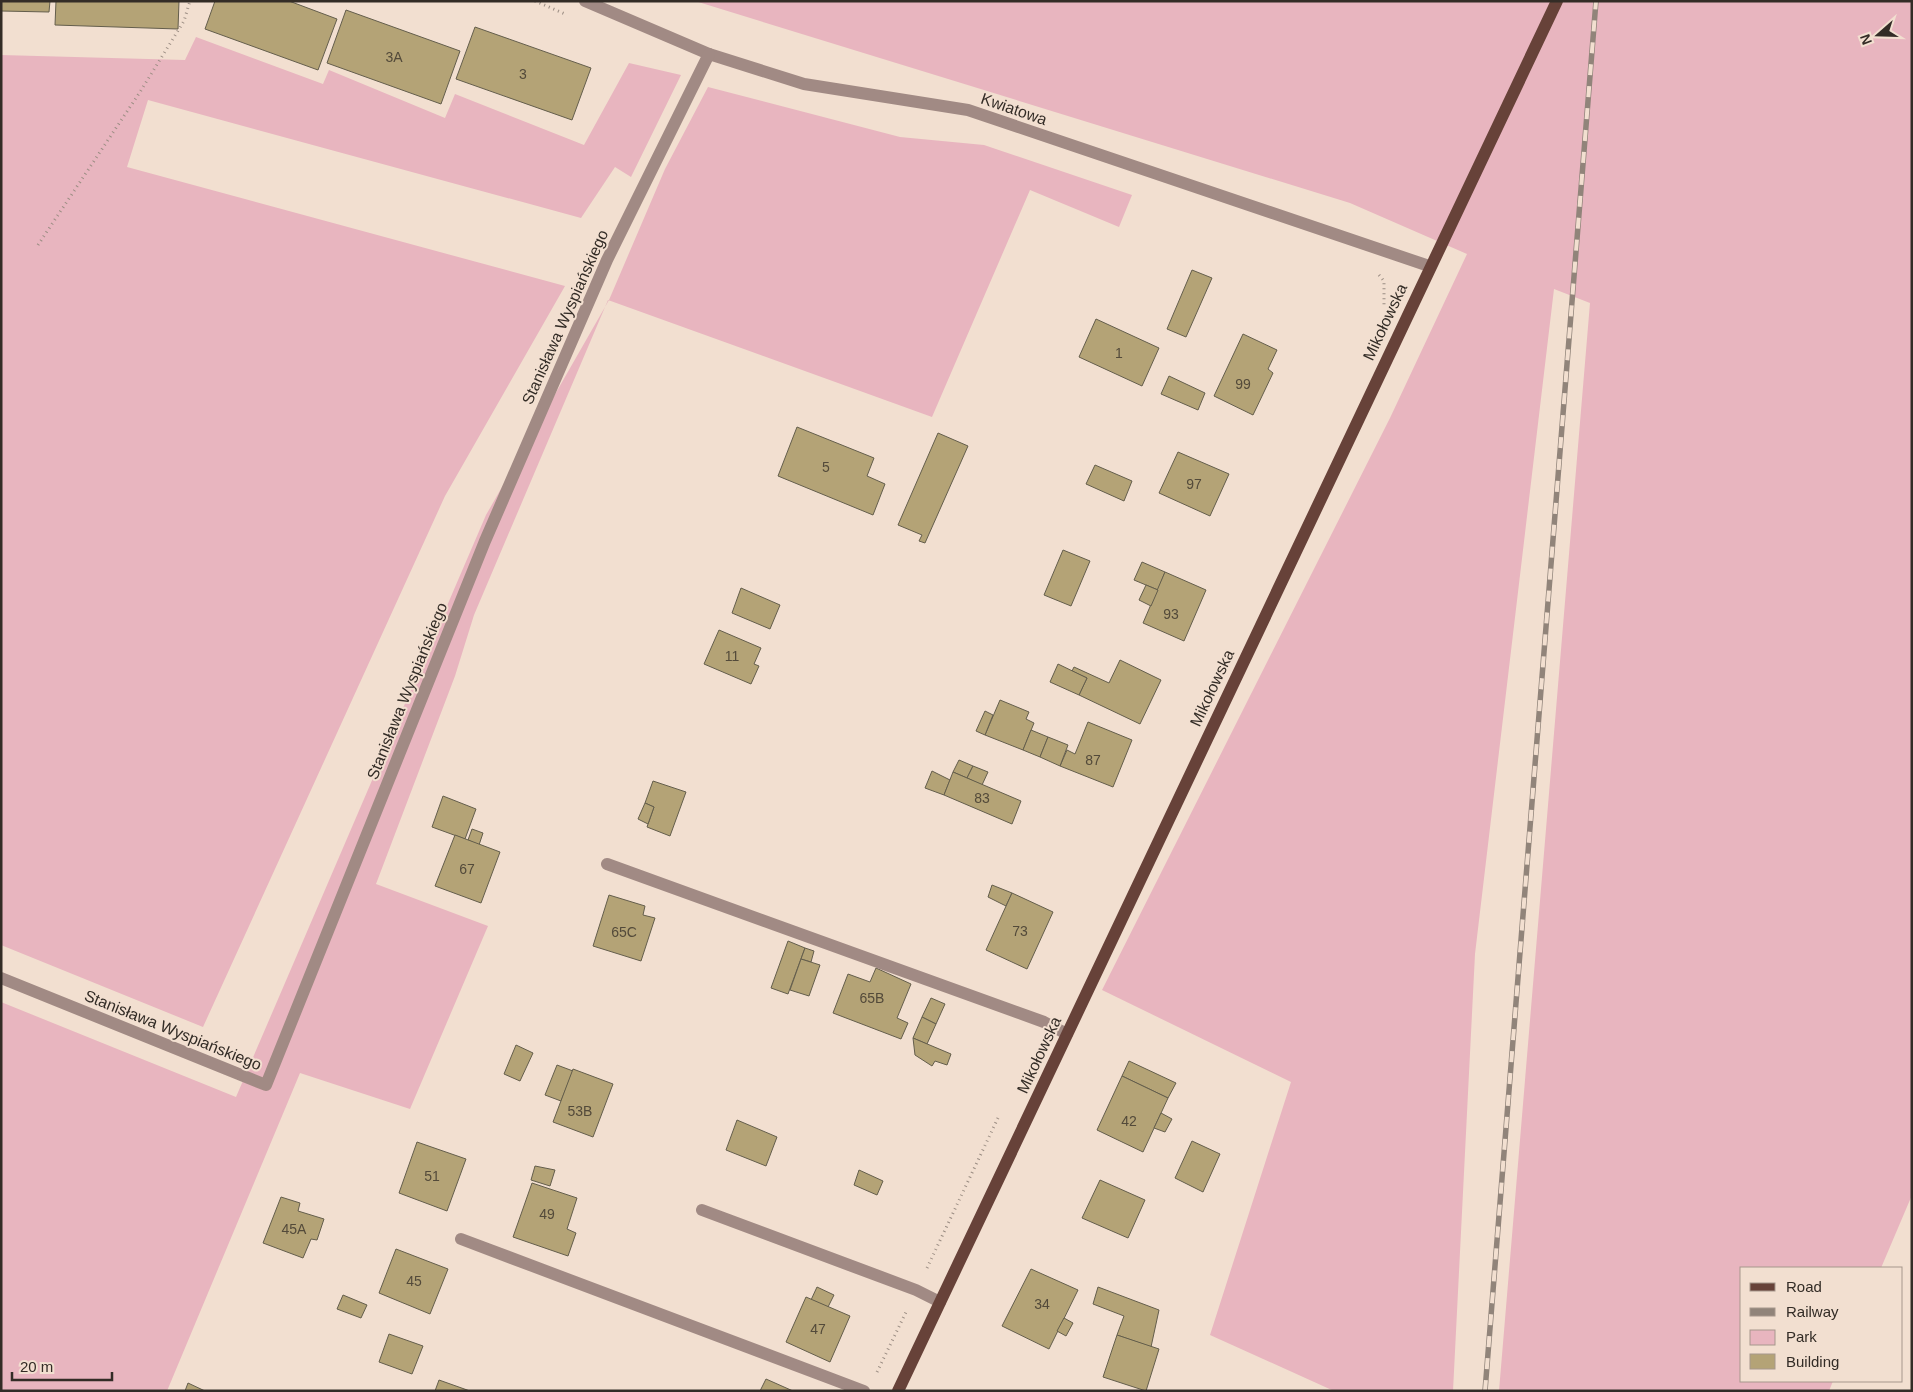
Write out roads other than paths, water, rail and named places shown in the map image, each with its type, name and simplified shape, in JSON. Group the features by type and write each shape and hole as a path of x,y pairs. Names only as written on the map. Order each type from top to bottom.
{"main road":[{"name":"Mikołowska","path":"898,1391 1557,1"}],"street":[{"name":"Kwiatowa","path":"585,1 709,54 804,84 968,110 1430,266"},
{"name":"Stanisława Wyspiańskiego","path":"1,978 266,1085 488,532 607,260 709,54"},
{"path":"607,864 1044,1022 1067,1034"},
{"path":"702,1210 916,1290 940,1302"},
{"path":"462,1239 864,1391"}],"railway":[{"path":"1485,1391 1596,1"}]}
